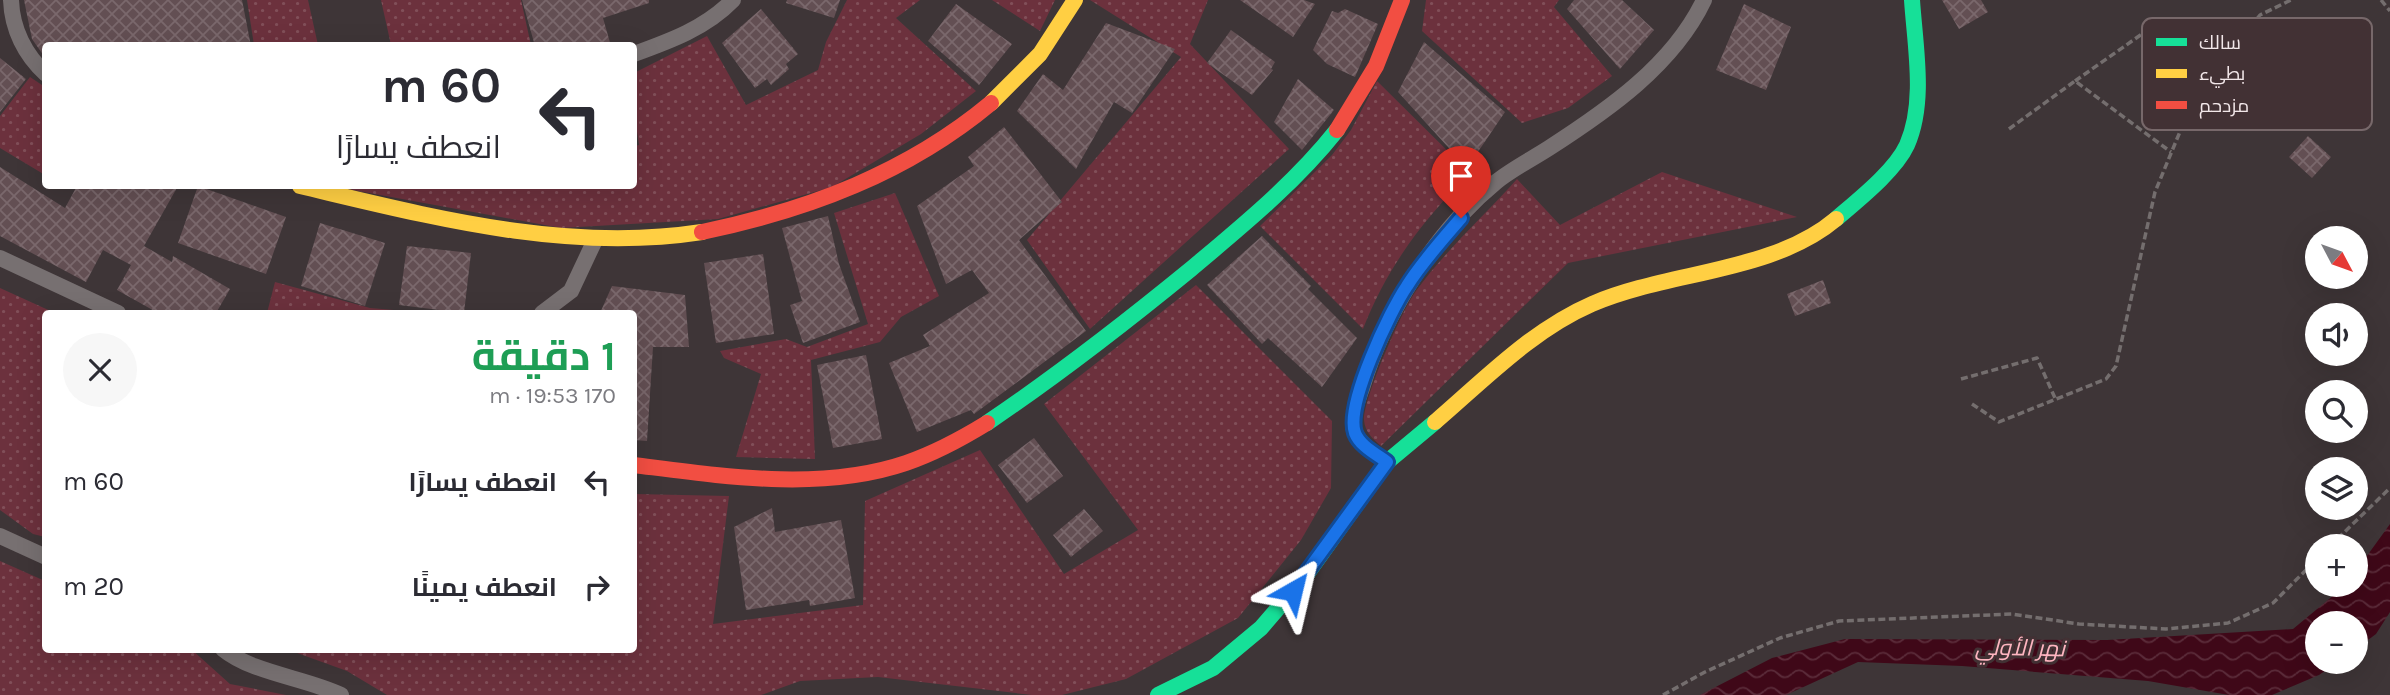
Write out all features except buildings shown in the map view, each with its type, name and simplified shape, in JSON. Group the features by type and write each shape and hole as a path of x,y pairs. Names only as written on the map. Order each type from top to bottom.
{"street":[{"path":"11,0 18,35 30,58 42,70"},
{"path":"637,53 699,26 733,0"},
{"path":"314,189 468,223 573,239 596,240 699,232 754,220 835,197 881,177 951,133 1015,81 1036,59 1075,0"},
{"path":"637,466 771,476 879,471 935,452 987,424 1091,349 1161,294 1315,156 1359,99 1384,56 1402,0"},
{"path":"1387,462 1365,446 1356,435 1353,420 1370,359 1406,287 1461,218 1496,182 1602,114 1654,67 1692,26 1704,0"},
{"path":"1158,695 1213,668 1261,628 1304,578 1387,462 1542,331 1579,310 1642,286 1756,259 1822,231 1869,191 1906,147 1913,125 1917,91 1912,0"},
{"path":"546,310 570,291 596,240"},
{"path":"0,258 112,310"},
{"path":"0,536 42,555"},
{"path":"230,653 242,660 341,695"}],"path":[{"path":"2258,18 2291,0"},
{"path":"2381,0 2390,11"},
{"path":"2009,129 2142,34"},
{"path":"2075,81 2171,152"},
{"path":"1972,404 1999,422 2106,379 2116,366 2155,191 2180,130"},
{"path":"1961,379 2037,358 2055,398"},
{"path":"2342,534 2390,488"},
{"path":"1663,695 1705,672 1780,638 1839,621 2012,614 2079,624 2166,629 2228,624 2273,603 2305,571"}],"shaded area":[{"path":"247,0 308,0 317,42 254,42"},
{"path":"381,0 521,0 530,42 390,42"},
{"path":"847,0 920,0 896,18 976,91 921,134 832,187 718,219 561,228 347,189 637,189 637,71 707,36 746,105 818,70 826,42"},
{"path":"992,0 1055,0 1040,31"},
{"path":"1090,0 1208,0 1190,44 1289,149 1090,329 1027,240 1181,57"},
{"path":"1426,0 1559,0 1554,7 1612,76 1568,108 1522,123 1422,31"},
{"path":"30,77 42,85 42,173 0,148 0,116"},
{"path":"1377,81 1470,173 1437,208 1408,245 1383,285 1363,329 1260,226 1332,155 1351,130"},
{"path":"1662,172 1797,217 1568,263 1381,446 1372,437 1364,420 1370,393 1410,301 1439,262 1517,179 1560,225"},
{"path":"895,193 939,296 901,317 880,342 811,360 815,459 736,457 761,374 724,358 720,351 786,339 807,347 868,324 834,213"},
{"path":"275,282 370,308 394,310 268,310"},
{"path":"1196,285 1332,421 1331,488 1301,540 1238,618 1126,679 1062,695 1032,695 878,677 800,681 761,695 387,695 347,671 297,653 637,653 637,494 729,496 713,624 863,605 865,501 980,450 1064,574 1138,530 1044,404"},
{"path":"0,288 48,310 42,310 42,536 33,534 0,510"},
{"path":"0,561 42,580 42,653 195,653 230,684 286,695 0,695"}],"water":[{"path":"2390,524 2390,612 2376,634 2368,640 2368,611 2315,611 2332,597 2368,597 2368,554"},
{"name":"نهر الأولي","path":"2305,619 2305,674 2320,674 2272,695 2229,695 2148,681 1962,666 1858,662 1786,695 1700,695 1772,658 1845,639 2107,640 2293,629"}],"traffic: fast":[{"path":"1836,219 1894,165 1907,145 1913,128 1918,74 1912,0"},
{"path":"987,423 1091,348 1191,269 1286,186 1337,130"},
{"path":"1158,695 1213,668 1261,628 1304,578 1387,462 1435,422"}],"traffic: slow":[{"path":"991,103 1040,54 1075,0"},
{"path":"313,189 449,220 550,235 651,237 702,232"},
{"path":"1435,422 1509,357 1570,315 1622,293 1751,261 1782,250 1810,237 1836,219"}],"traffic: jam":[{"path":"1337,130 1376,66 1402,0"},
{"path":"702,232 780,212 855,186 925,150 991,103"},
{"path":"637,465 736,477 840,477 873,472 917,459 987,423"}],"route":[{"path":"1293,591 1387,462 1365,446 1356,435 1353,420 1358,398 1370,359 1406,287 1461,218"}]}
